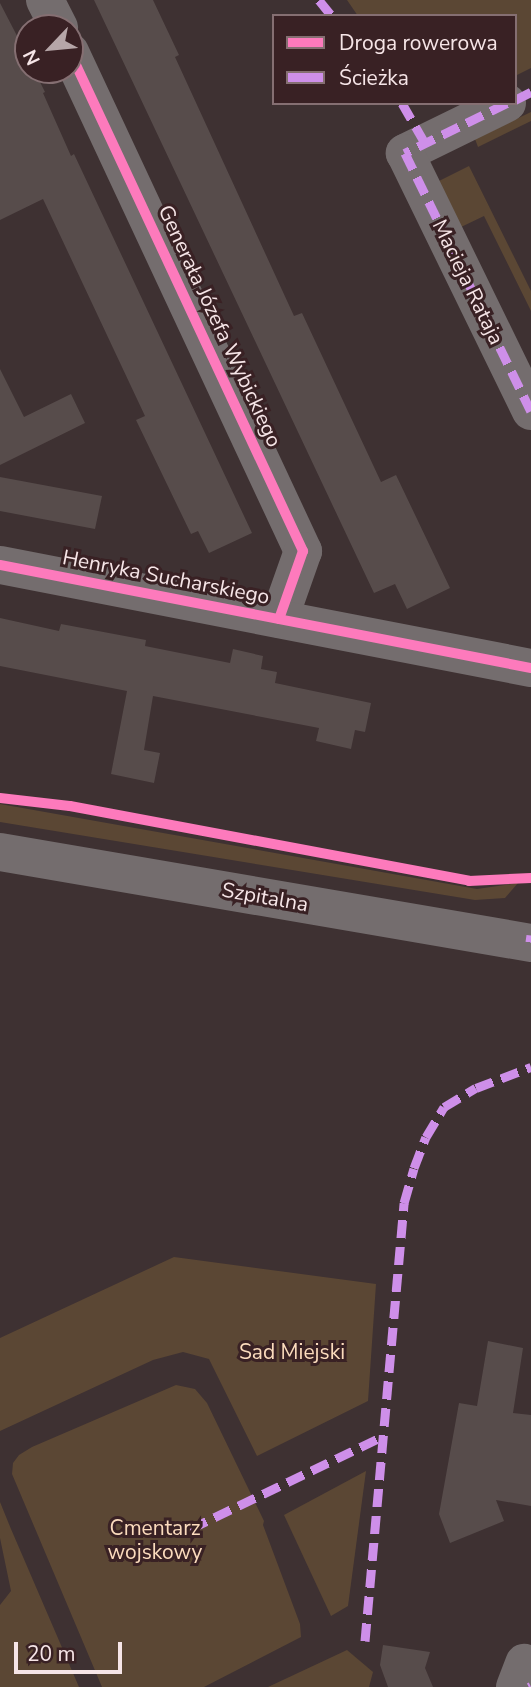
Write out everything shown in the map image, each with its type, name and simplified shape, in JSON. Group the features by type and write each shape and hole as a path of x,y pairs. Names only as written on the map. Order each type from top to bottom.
{"street":[{"name":"Generała Józefa Wybickiego","path":"84,82 303,551 279,619"},
{"name":"Macieja Rataja","path":"504,105 405,153 531,411"},
{"name":"Henryka Sucharskiego","path":"0,565 531,668"},
{"name":"Szpitalna","path":"0,852 531,940"}],"green space":[{"path":"347,0 531,0 531,68 517,75 517,14 357,14"},
{"path":"531,112 531,121 478,147 475,139"},
{"path":"469,166 531,291 531,311 484,216 459,228 437,182"},
{"path":"0,804 477,889 518,883 505,898 475,900 0,822"},
{"name":"Sad Miejski","path":"174,1257 376,1284 368,1401 257,1456 209,1359 183,1352 153,1360 0,1431 0,1338"},
{"name":"Cmentarz wojskowy","path":"176,1385 195,1389 207,1403 264,1521 263,1525 300,1624 301,1637 204,1687 102,1687 12,1474 13,1463 19,1455 32,1447"},
{"path":"366,1471 348,1606 331,1616 284,1515"},
{"path":"0,1502 79,1687 0,1687 0,1605 11,1591 0,1538"},
{"path":"347,1650 373,1672 369,1687 268,1687"}],"building":[{"path":"94,0 153,0 179,55 175,57 294,316 302,313 381,482 396,475 450,588 407,609 395,584 374,593"},
{"path":"0,3 14,30 14,84 41,84 71,156 74,154 252,533 209,553 198,531 191,534 136,420 145,416 43,199 0,220"},
{"path":"0,369 24,417 71,394 85,423 0,465"},
{"path":"0,477 102,496 95,529 0,511"},
{"path":"0,618 59,631 61,624 146,640 145,646 230,663 233,649 263,656 261,669 277,672 275,683 371,703 365,732 355,730 351,749 316,741 319,728 153,696 144,750 160,753 154,783 111,774 127,691 0,666"},
{"path":"488,1341 523,1348 513,1413 531,1415 531,1506 496,1500 504,1521 450,1543 439,1514 459,1403 477,1406"},
{"path":"383,1645 430,1652 425,1668 433,1687 388,1687 380,1665"}],"marked path":[{"path":"319,0 330,14"},
{"path":"517,99 531,92"},
{"path":"403,105 425,143"},
{"path":"503,105 405,153 531,411"},
{"path":"530,942 531,935"},
{"path":"365,1641 404,1203 414,1168 426,1137 444,1107 476,1088 531,1067"},
{"path":"190,1529 383,1436"}],"cycle path":[{"path":"84,82 303,551 279,619"},
{"path":"0,565 531,668"},
{"path":"0,798 70,806 469,881 531,878"}]}
